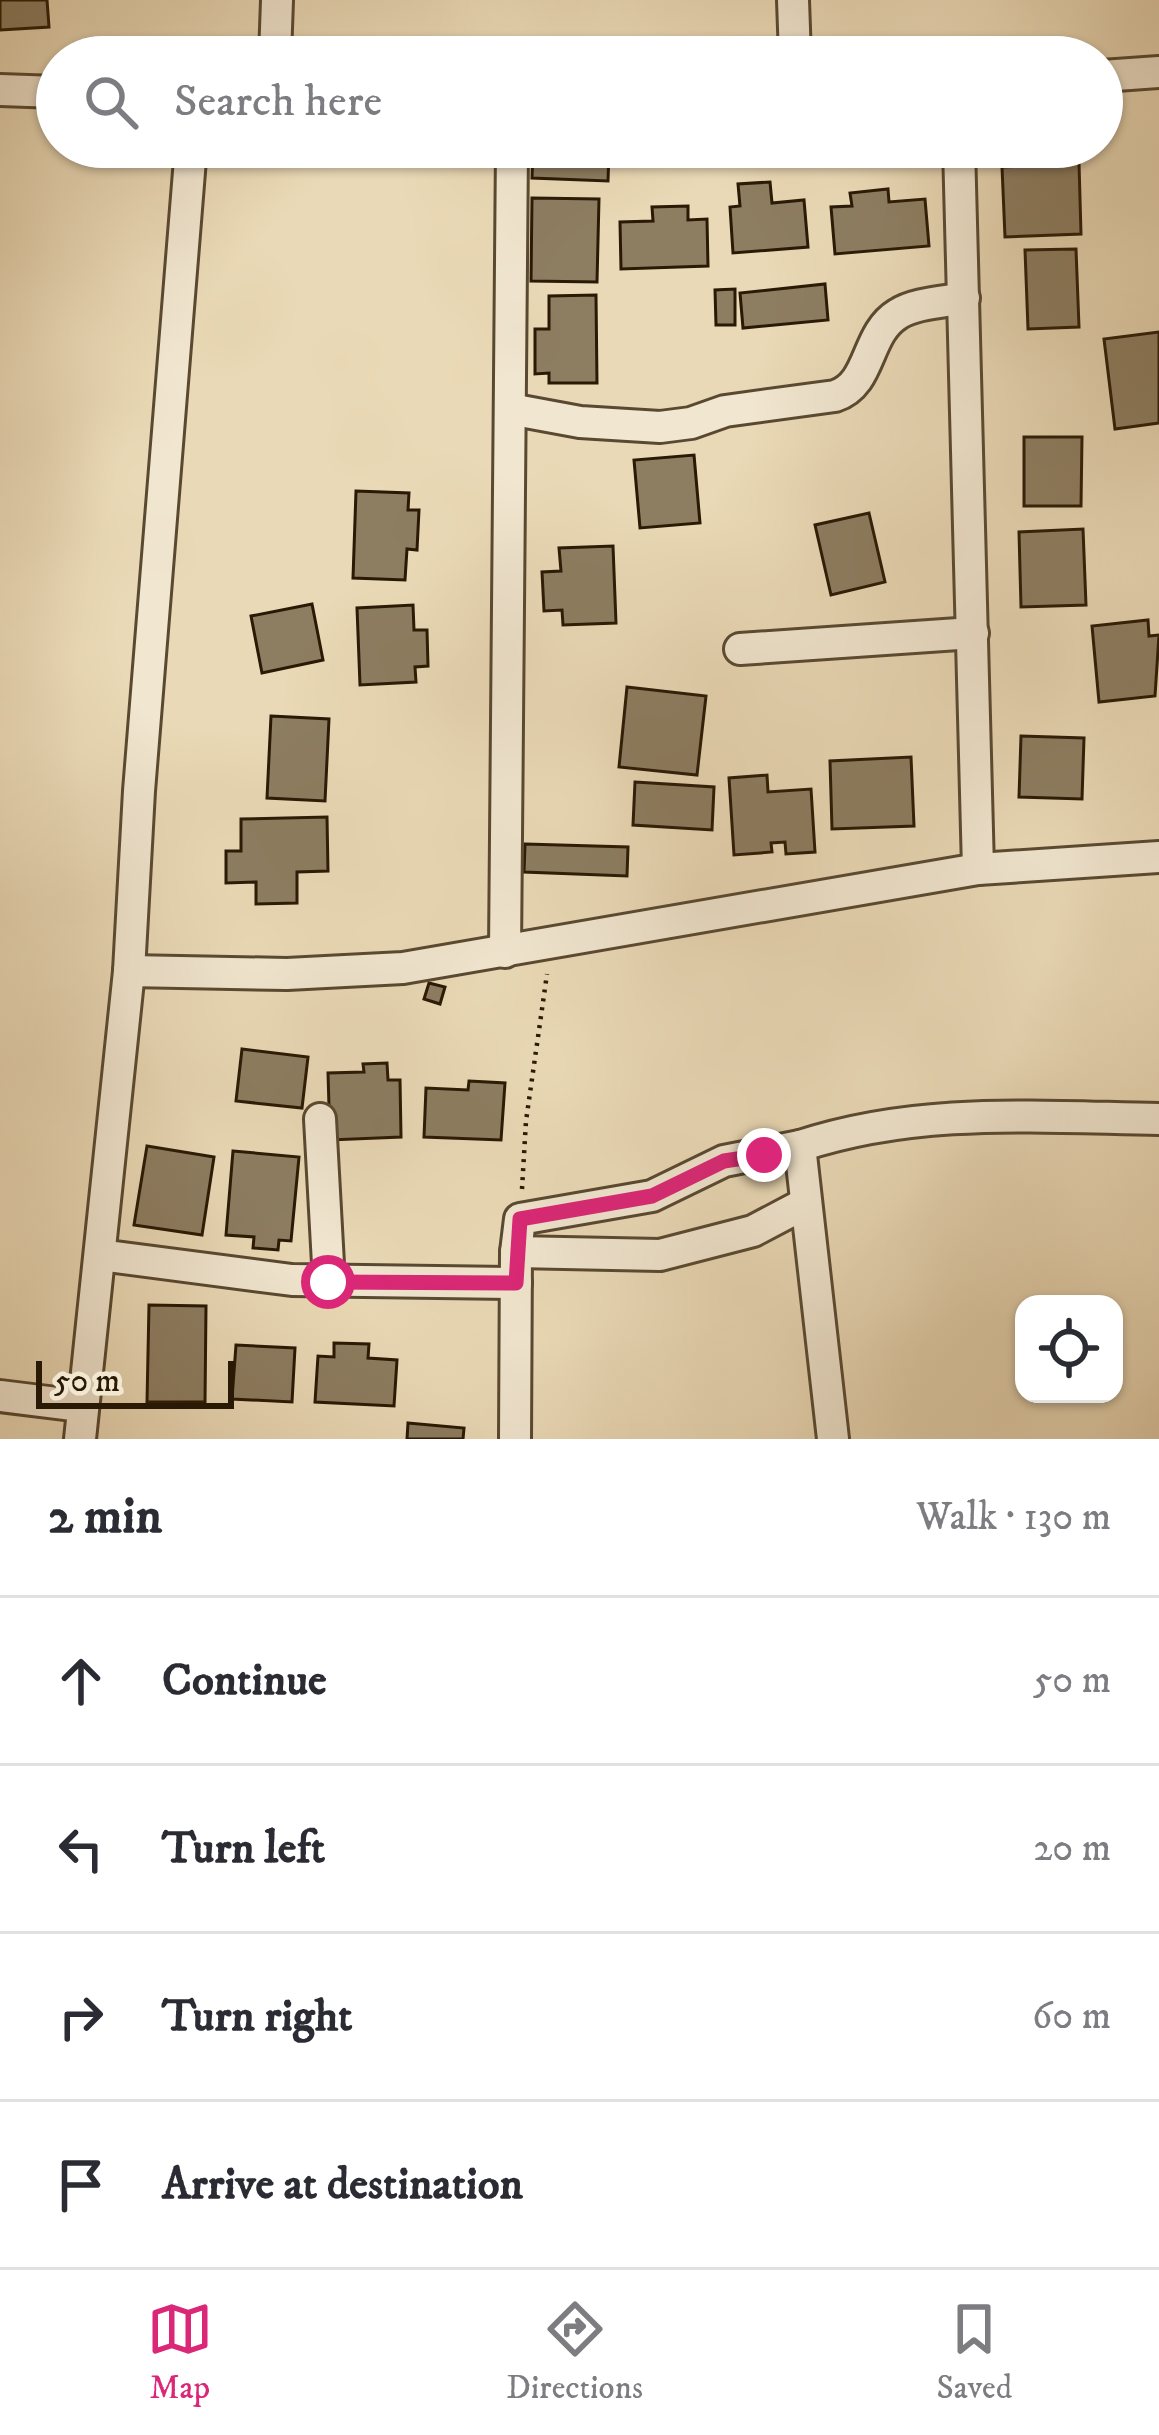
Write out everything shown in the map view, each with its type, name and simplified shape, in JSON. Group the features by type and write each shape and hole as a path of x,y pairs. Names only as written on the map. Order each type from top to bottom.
{"street":[{"path":"276,36 277,0"},
{"path":"793,0 794,36"},
{"path":"1123,75 1159,72"},
{"path":"0,90 36,91"},
{"path":"80,1439 129,971 189,168"},
{"path":"505,952 512,168"},
{"path":"960,168 978,869"},
{"path":"510,409 580,422 660,427 725,411 835,396 849,392 858,381 873,342 901,311 964,298"},
{"path":"740,649 973,633"},
{"path":"129,971 310,973 403,968 978,869 1159,857"},
{"path":"515,1439 520,1219 652,1196 724,1161 800,1146 870,1125 976,1116 1159,1119"},
{"path":"320,1119 328,1282"},
{"path":"800,1146 833,1439"},
{"path":"100,1255 232,1275 328,1282 660,1255 753,1231 806,1203"},
{"path":"0,1396 81,1406"}],"path":[{"path":"520,1219 526,1121 553,942"}],"building":[{"path":"0,0 47,0 49,27 0,30"},
{"path":"532,168 608,168 608,181 532,178"},
{"path":"1002,168 1079,168 1081,234 1005,237"},
{"path":"770,182 772,203 804,200 808,247 733,253 730,207 740,206 738,184"},
{"path":"888,189 889,202 925,199 929,246 835,254 831,207 852,206 850,193"},
{"path":"532,198 599,199 597,282 531,281"},
{"path":"688,206 688,220 707,219 708,266 621,269 620,222 653,221 652,207"},
{"path":"1076,249 1079,327 1028,329 1025,250"},
{"path":"825,284 828,320 743,328 740,293"},
{"path":"735,289 735,325 716,325 715,290"},
{"path":"596,295 597,383 549,383 549,373 535,374 535,329 549,329 549,296"},
{"path":"1159,332 1159,423 1115,429 1104,339"},
{"path":"1024,437 1082,437 1081,506 1024,506"},
{"path":"694,455 700,523 640,528 634,460"},
{"path":"356,491 409,493 408,510 419,510 417,550 407,549 405,580 353,578"},
{"path":"869,513 885,582 831,595 815,525"},
{"path":"1083,529 1086,605 1021,607 1019,532"},
{"path":"613,546 616,623 563,625 562,610 544,611 542,572 561,571 559,548"},
{"path":"312,604 323,660 262,673 251,616"},
{"path":"413,605 414,630 427,630 428,666 415,667 416,682 360,685 357,608"},
{"path":"1148,620 1149,636 1159,635 1155,696 1099,702 1092,626"},
{"path":"627,687 706,696 697,775 619,767"},
{"path":"271,716 329,719 325,801 267,798"},
{"path":"1021,736 1084,738 1082,799 1019,797"},
{"path":"911,757 914,826 832,829 830,761"},
{"path":"767,775 768,792 811,789 815,852 786,854 785,842 771,843 772,852 734,855 729,778"},
{"path":"635,782 714,787 712,830 633,825"},
{"path":"327,817 328,871 297,872 297,903 256,904 256,882 226,883 226,851 241,851 241,819"},
{"path":"525,844 628,847 627,876 524,872"},
{"path":"429,983 445,987 440,1004 424,999"},
{"path":"242,1049 308,1057 302,1108 236,1101"},
{"path":"387,1063 388,1080 400,1080 401,1137 330,1140 328,1073 364,1072 363,1064"},
{"path":"469,1081 505,1083 501,1140 424,1137 426,1088 468,1090"},
{"path":"147,1146 214,1157 202,1235 134,1225"},
{"path":"233,1151 299,1157 291,1241 279,1240 278,1250 253,1248 254,1237 226,1235"},
{"path":"149,1305 206,1306 205,1402 147,1402"},
{"path":"334,1343 369,1344 368,1358 397,1360 394,1406 315,1402 318,1356 334,1357"},
{"path":"236,1345 295,1348 292,1402 232,1399"},
{"path":"408,1423 464,1428 463,1439 407,1439"}],"route":[{"path":"328,1282 516,1283 520,1219 652,1196 724,1161 764,1155"}]}
